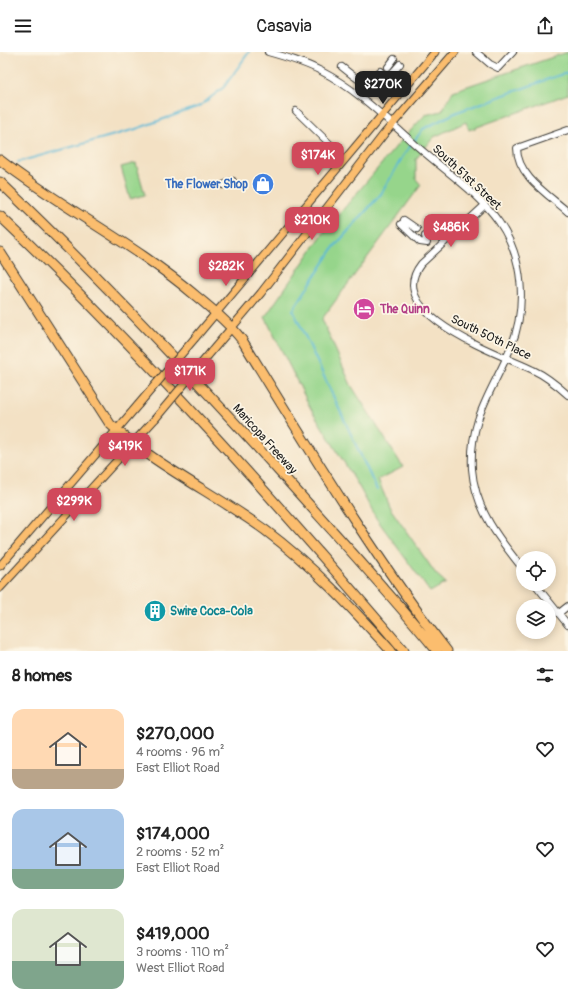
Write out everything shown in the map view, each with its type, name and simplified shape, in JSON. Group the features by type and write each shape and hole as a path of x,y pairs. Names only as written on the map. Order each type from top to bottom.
{"highway":[{"path":"0,160 38,188 166,272 232,328 242,340 380,558 447,651"},
{"name":"Maricopa Freeway","path":"0,182 161,343 202,387 371,574 437,651"},
{"path":"0,216 66,281 185,405 351,589 404,651"},
{"path":"0,252 110,424 133,444 233,508 275,538 341,596 391,651"}],"main road":[{"path":"0,566 206,326 435,52"},
{"path":"0,588 133,444 223,339 392,125 455,52"}],"street":[{"name":"South 51st Street","path":"268,52 296,60 322,71 352,90 485,205 500,223 509,240 516,260 520,279 520,315 512,346 485,400 476,423 472,469 476,492 486,518 516,560"},
{"path":"476,52 490,64 498,68 513,52"},
{"path":"342,67 374,86 387,79 396,61 386,66"},
{"path":"369,83 381,72"},
{"path":"296,111 331,145 318,161"},
{"path":"568,130 517,148 520,166 526,174 568,212"},
{"path":"223,185 233,181"},
{"name":"South 50th Place","path":"485,205 420,264 414,276 414,290 420,304 438,323 506,359 545,376 568,395"},
{"path":"417,229 402,222 420,242 427,243 425,236"},
{"path":"541,591 568,625"},
{"path":"559,613 568,606"}],"green space":[{"path":"568,52 568,94 469,130 466,122 434,137 416,159 416,179 421,185 322,319 351,385 403,467 378,480 390,508 436,574 446,583 430,592 376,518 358,485 311,409 265,317 325,231 399,143 425,115 442,111 453,91"},
{"path":"136,163 145,195 130,199 121,167"}],"waterway":[{"path":"18,162 136,129 200,106 224,87 249,52"},
{"path":"377,490 293,310 334,247 381,194 403,156 423,129 457,112 568,72"}],"tunnel":[{"path":"382,73 388,67"}],"place":[{"name":"The Flower Shop","path":"263,184"},
{"name":"The Quinn","path":"364,309"},
{"name":"Swire Coca-Cola","path":"155,611"}]}
